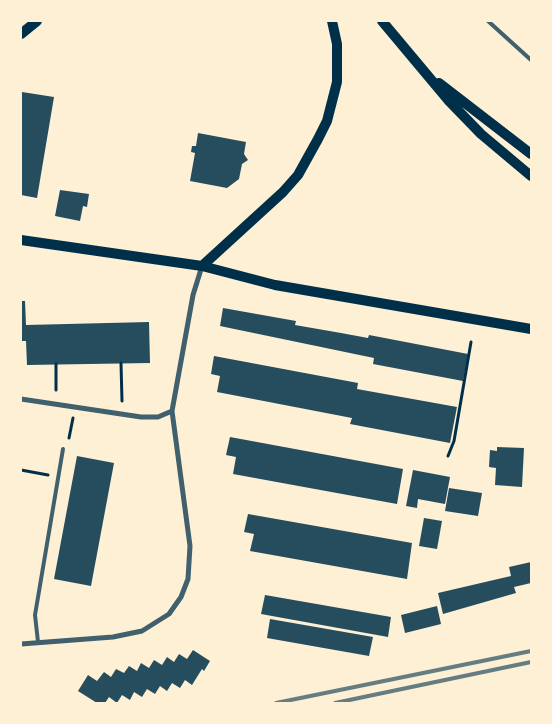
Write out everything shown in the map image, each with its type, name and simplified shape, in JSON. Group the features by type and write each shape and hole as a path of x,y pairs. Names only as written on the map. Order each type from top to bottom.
{"main road":[{"path":"21,34 37,21"},
{"path":"202,266 298,175 318,140 327,121 337,82 337,44 332,21"},
{"path":"382,21 418,67 481,134 531,176"},
{"path":"418,67 531,154"},
{"path":"21,240 202,266 275,285 531,329"}],"street":[{"path":"21,644 113,636 142,631 169,614 181,598 188,579 190,546 172,411 193,295 202,266"},
{"path":"21,399 142,417 158,417 172,411"}],"lane":[{"path":"488,21 531,60"},
{"path":"38,642 35,615 63,449"}],"path":[{"path":"448,456 454,441 471,342"},
{"path":"121,363 122,402"},
{"path":"56,364 56,390"},
{"path":"63,449 67,446 75,407"},
{"path":"21,470 58,476"}],"building":[{"path":"22,92 54,97 37,198 21,195"},
{"path":"198,133 246,142 244,154 248,160 242,164 239,179 227,188 190,181 195,153 191,152 192,146 196,146"},
{"path":"60,190 89,194 87,207 83,206 80,221 55,216"},
{"path":"21,301 25,301 26,325 149,322 150,363 27,365 26,341 21,341"},
{"path":"223,308 296,321 295,325 368,338 369,335 468,354 463,381 373,364 374,358 220,326"},
{"path":"214,356 358,383 357,389 457,407 450,443 350,424 352,418 217,392 220,376 211,374"},
{"path":"230,437 403,469 397,504 233,474 236,457 226,455"},
{"path":"497,447 524,448 522,487 495,485 496,468 489,467 490,450 497,451"},
{"path":"77,456 114,463 91,586 54,579"},
{"path":"413,470 450,477 445,504 418,499 417,508 406,506"},
{"path":"449,488 482,493 478,516 445,511"},
{"path":"248,514 412,543 407,579 250,551 254,534 244,532"},
{"path":"424,518 442,521 437,549 419,546"},
{"path":"531,562 531,583 514,587 516,593 443,614 438,593 511,576 509,567"},
{"path":"265,595 391,617 388,637 261,614"},
{"path":"437,606 441,624 405,633 401,615"},
{"path":"270,619 373,637 369,656 267,638"},
{"path":"193,650 210,661 204,671 202,669 192,685 185,680 180,688 172,683 167,691 160,686 155,694 147,689 142,697 134,692 130,700 122,695 117,703 109,697 105,703 97,703 78,691 88,675 97,681 104,672 111,677 116,669 124,673 129,666 137,671 141,663 149,668 154,660 162,665 167,657 174,662 179,654 187,659"}],"railway":[{"path":"276,703 531,651"},
{"path":"335,703 531,662"}]}
